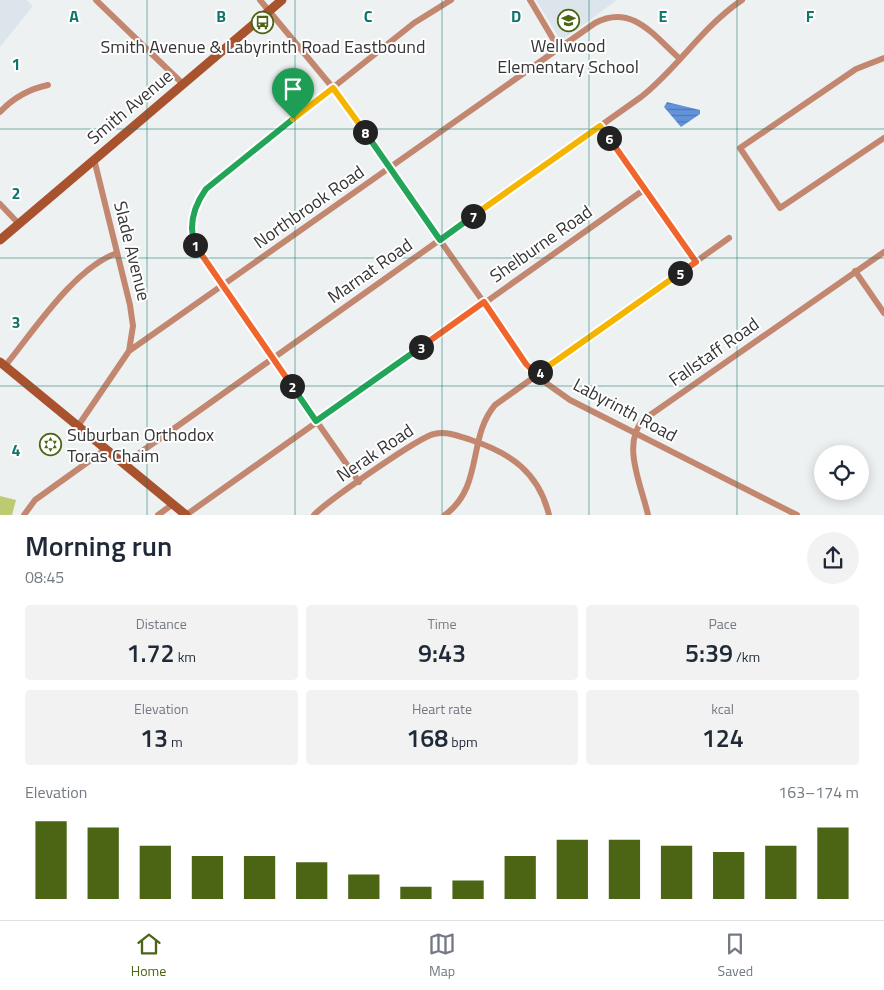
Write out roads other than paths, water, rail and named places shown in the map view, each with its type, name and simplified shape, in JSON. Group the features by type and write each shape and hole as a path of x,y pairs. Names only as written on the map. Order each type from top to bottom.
{"main road":[{"name":"Smith Avenue","path":"0,240 282,0"},
{"path":"2,364 186,515"}],"street":[{"path":"96,0 183,84"},
{"name":"Labyrinth Road","path":"260,0 333,88 526,364 536,374 564,396 797,515"},
{"path":"359,482 198,253 192,238 192,222 201,196 212,183 414,24 452,0"},
{"path":"530,0 559,49"},
{"name":"Marnat Road","path":"124,464 654,86 708,27 742,0"},
{"name":"Northbrook Road","path":"78,426 129,351 602,19 624,16 642,25 680,59"},
{"path":"884,58 856,69 740,148 780,208 884,138"},
{"path":"0,112 27,91 48,85"},
{"path":"600,126 696,262"},
{"name":"Slade Avenue","path":"94,159 133,326 129,351"},
{"name":"Shelburne Road","path":"186,515 645,189"},
{"path":"0,204 19,224"},
{"path":"445,515 455,507 464,495 490,410 536,374 729,238"},
{"name":"Fallstaff Road","path":"634,433 648,416 884,252"},
{"path":"2,364 67,290 97,263 117,253"},
{"path":"856,271 884,313"},
{"path":"634,433 634,456 648,515"},
{"name":"Nerak Road","path":"314,515 359,482 431,434 451,434 479,442 506,454 523,466 540,489 549,515"},
{"path":"24,515 35,500 106,449"},
{"path":"158,515 173,504"}],"water":[{"path":"667,102 700,110 700,114 681,127 664,107"}],"place":[{"name":"Wellwood Elementary School","path":"568,21"},
{"name":"Smith Avenue & Labyrinth Road Eastbound","path":"263,22"},
{"name":"Suburban Orthodox Toras Chaim","path":"51,445"}]}
